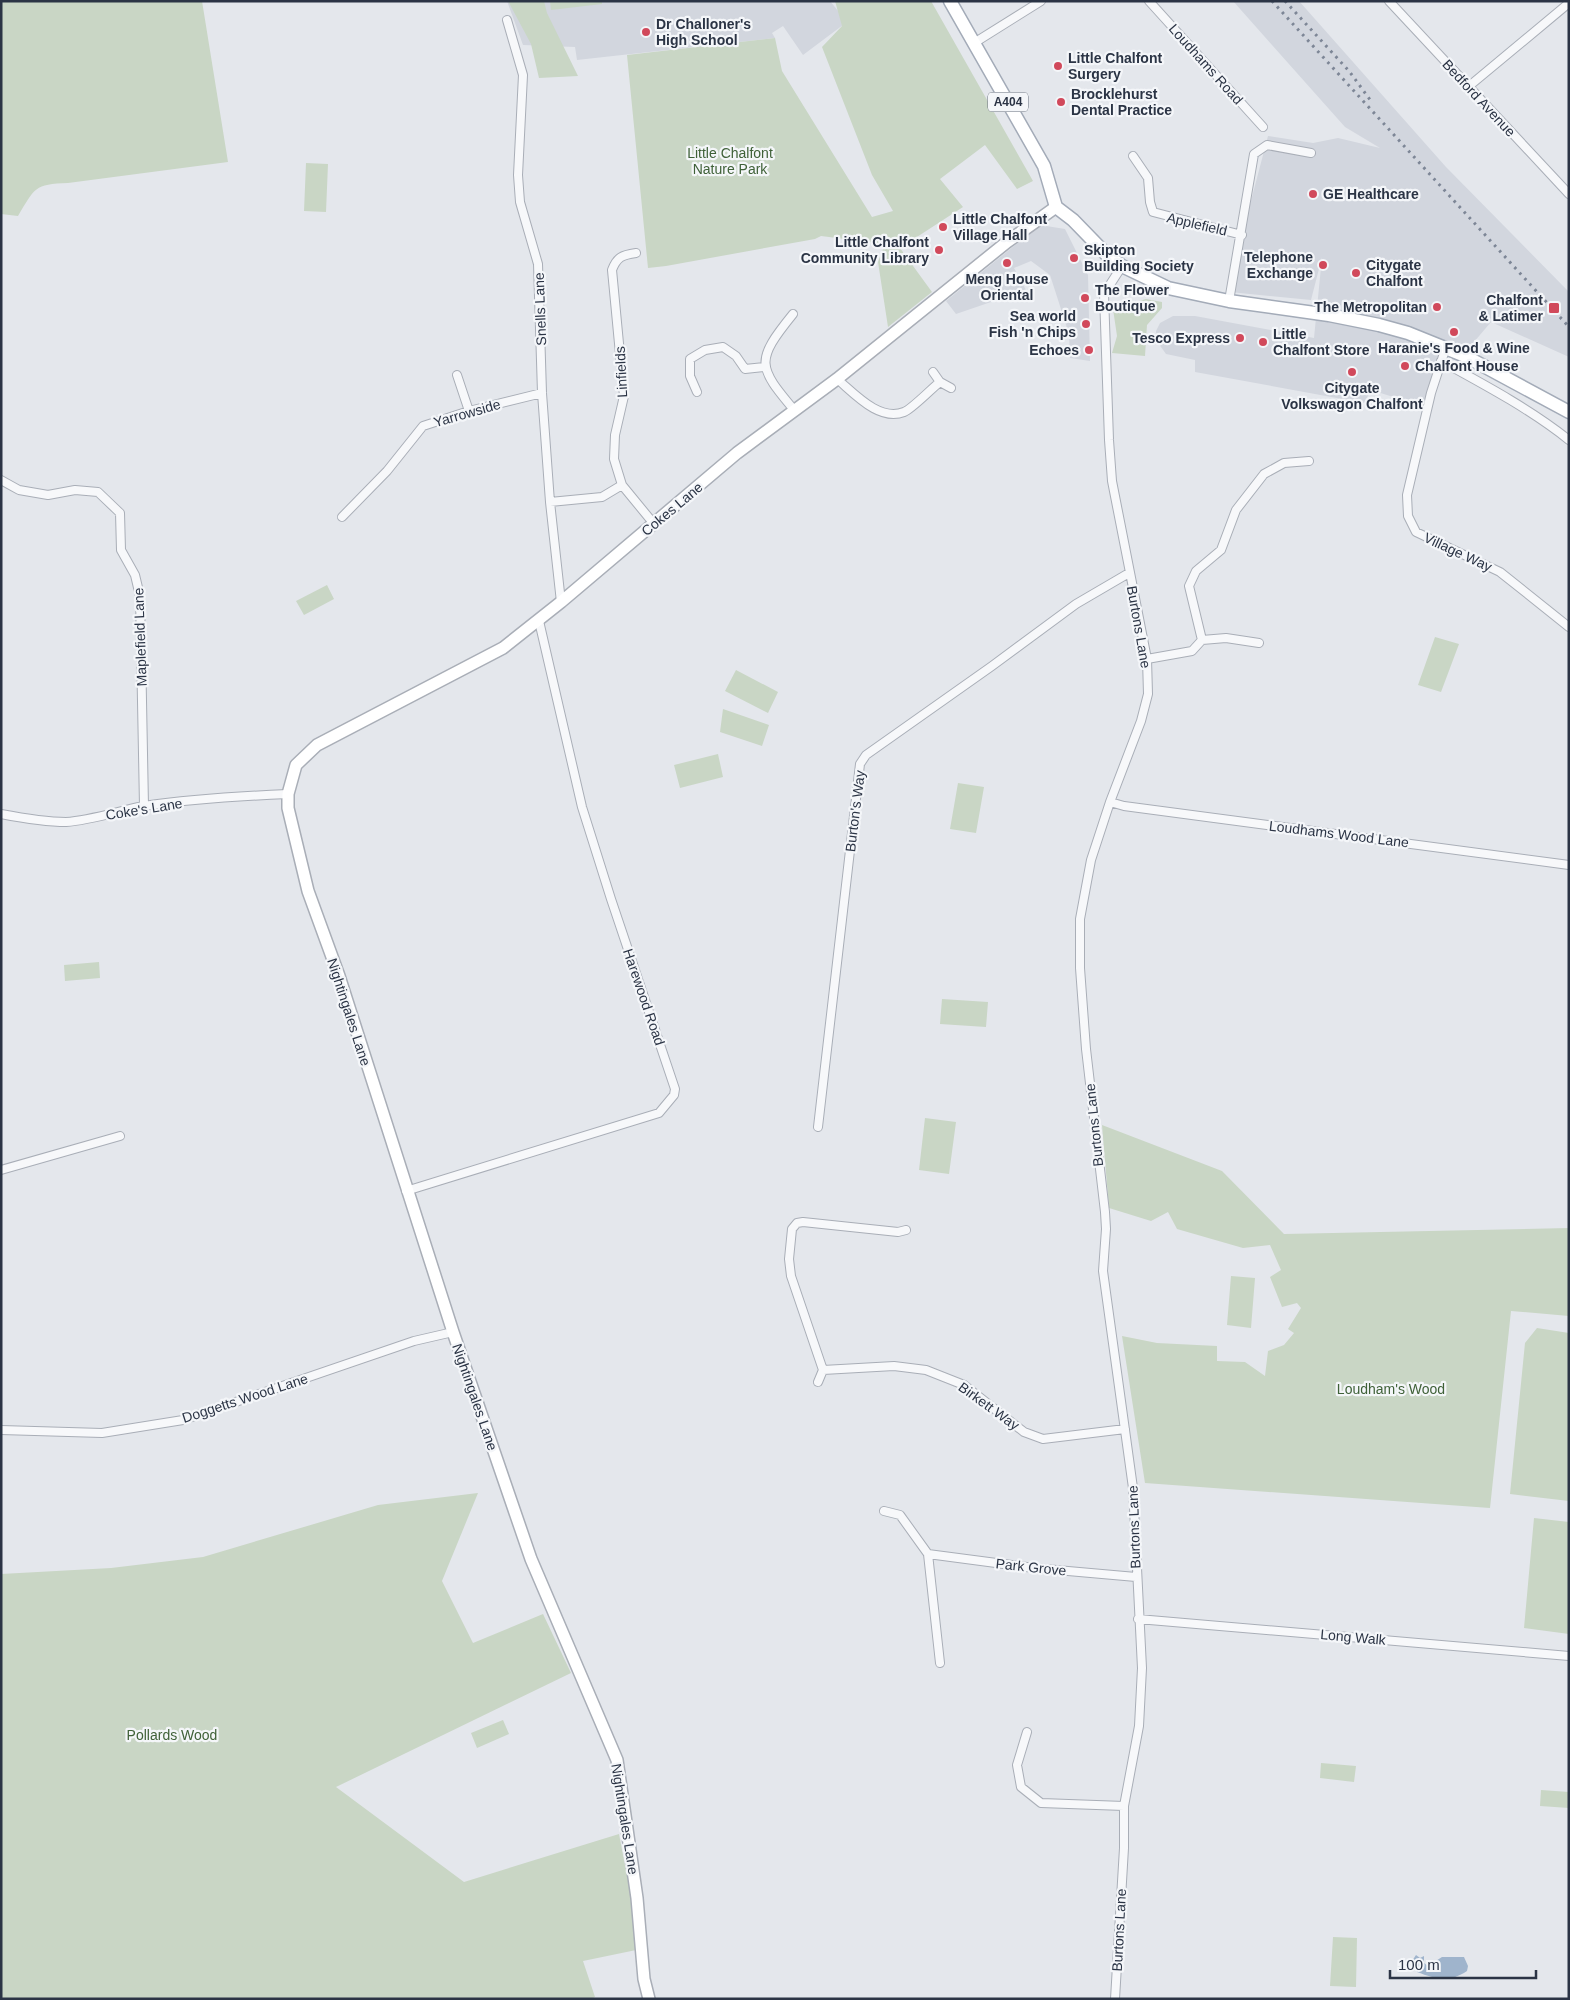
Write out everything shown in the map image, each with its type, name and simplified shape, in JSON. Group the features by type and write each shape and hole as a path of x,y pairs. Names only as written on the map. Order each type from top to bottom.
{"main road":[{"name":"A404","path":"950,1 1044,166 1056,207"},
{"path":"1056,207 1073,220 1106,254 1122,266 1168,288 1229,301 1307,311 1380,325 1408,333 1465,356 1569,412"},
{"name":"Cokes Lane","path":"288,794 296,764 317,745 503,648 561,602 737,454 795,411 1007,242 1056,207"},
{"name":"Nightingales Lane","path":"288,794 288,808 308,891 338,976 452,1332 531,1558 617,1760 638,1898 644,1979 649,1999"}],"street":[{"path":"974,43 1041,1"},
{"name":"Loudhams Road","path":"1149,1 1263,127"},
{"name":"Bedford Avenue","path":"1389,1 1569,194"},
{"path":"1468,86 1569,3"},
{"name":"Snells Lane","path":"508,20 523,75 518,175 520,202 538,264 542,393 550,502 561,602"},
{"path":"1229,301 1242,235 1246,175 1254,154 1267,145 1311,153"},
{"name":"Applefield","path":"1134,156 1148,178 1150,202 1153,212 1242,235"},
{"name":"Linfields","path":"636,254 622,255 616,260 612,270 624,396 615,443 614,459 622,485 654,524"},
{"name":"Burtons Lane","path":"1115,1999 1124,1848 1124,1806 1139,1726 1142,1668 1138,1619 1133,1488 1103,1271 1106,1229 1105,1212 1086,1049 1080,968 1080,920 1091,860 1110,802 1141,721 1148,694 1147,659 1111,472 1108,440 1104,294 1122,266"},
{"path":"793,314 773,338 765,357 764,367 772,384 795,411"},
{"path":"697,392 690,376 690,359 705,350 723,347 736,356 745,369 764,367"},
{"name":"Village Way","path":"1446,348 1431,393 1407,495 1408,516 1416,532 1500,572 1569,627"},
{"path":"1441,361 1504,396 1553,427 1569,440"},
{"path":"933,372 940,382 951,388"},
{"path":"457,375 470,411"},
{"path":"837,378 864,402 884,414 904,412 940,382"},
{"name":"Yarrowside","path":"342,518 387,471 423,426 470,411 542,393"},
{"path":"1202,640 1189,586 1196,571 1222,550 1236,510 1264,474 1284,463 1309,461"},
{"name":"Maplefield Lane","path":"1,480 19,490 48,495 75,490 98,492 120,513 121,550 135,575 140,596 144,806"},
{"path":"550,502 602,496 622,485"},
{"name":"Burton's Way","path":"818,1127 860,764 866,755 1076,604 1129,572"},
{"name":"Harewood Road","path":"406,1191 659,1113 674,1095 675,1089 610,899 582,806 538,621"},
{"path":"1147,659 1192,652 1202,640 1226,638 1259,643"},
{"name":"Coke's Lane","path":"1,814 66,822 144,806 288,794"},
{"name":"Loudhams Wood Lane","path":"1110,802 1124,806 1569,865"},
{"path":"1,1170 120,1136"},
{"path":"818,1382 823,1370 791,1276 789,1259 792,1229 797,1223 803,1222 898,1232 906,1230"},
{"name":"Doggetts Wood Lane","path":"1,1430 102,1433 183,1420 414,1341 452,1332"},
{"name":"Birkett Way","path":"823,1370 894,1366 926,1370 964,1385 1024,1432 1042,1439 1125,1429"},
{"path":"884,1511 900,1515 928,1554 940,1662"},
{"name":"Park Grove","path":"928,1554 1034,1568 1136,1577"},
{"name":"Long Walk","path":"1138,1619 1569,1656"},
{"path":"1026,1732 1017,1765 1021,1787 1041,1803 1124,1806"}],"shaded area":[{"name":"Dr Challoner's High School","path":"507,1 830,1 847,22 803,55 783,26 772,33 775,38 577,60 575,47 523,45"},
{"path":"1233,1 1299,1 1446,167 1569,292 1569,357 1491,322 1468,349 1465,356 1447,348 1431,393 1422,406 1371,390 1364,403 1195,372 1195,360 1166,354 1156,340 1156,331 1160,323 1173,316 1195,316 1314,338 1322,257 1311,300 1230,292 1242,235 1268,136 1313,143 1338,138 1380,148 1345,127"},
{"path":"1040,225 1065,229 1088,275 1090,361 1070,358 1069,334 1050,275 1031,261 1014,268 1026,290 956,314 946,301"}],"green space":[{"path":"1,1 202,1 228,162 42,186 28,199 18,216 1,214"},
{"path":"508,1 544,1 547,13 578,76 539,78 531,44"},
{"path":"550,1 602,1 602,4 551,10"},
{"name":"Little Chalfont Nature Park","path":"835,1 931,1 1033,181 1017,189 985,145 940,179 963,207 900,248 932,292 888,327 878,262 885,244 821,236 815,239 648,268 627,55 775,38 782,71 872,217 893,211 872,175 822,47 842,26"},
{"path":"306,163 328,164 326,212 304,211"},
{"path":"1146,299 1162,302 1162,308 1147,325 1145,356 1112,353 1117,336 1113,309"},
{"path":"327,585 334,599 304,615 296,601"},
{"path":"1435,637 1459,644 1441,692 1418,685"},
{"path":"736,670 778,692 768,713 725,691"},
{"path":"723,709 769,725 762,746 720,732"},
{"path":"718,754 723,777 680,788 674,765"},
{"path":"958,783 984,787 976,833 950,829"},
{"path":"99,962 100,978 65,981 64,965"},
{"path":"942,999 988,1002 986,1027 940,1024"},
{"path":"925,1118 956,1122 949,1174 919,1170"},
{"name":"Loudham's Wood","path":"1102,1125 1222,1171 1284,1234 1569,1228 1569,1316 1511,1311 1490,1508 1145,1483 1122,1336 1157,1343 1217,1346 1217,1361 1245,1362 1265,1376 1268,1351 1284,1345 1294,1333 1288,1329 1301,1308 1297,1303 1282,1307 1270,1277 1281,1270 1270,1245 1243,1248 1177,1229 1168,1212 1151,1221 1109,1208"},
{"path":"1231,1276 1255,1278 1251,1328 1227,1325"},
{"path":"1537,1328 1569,1333 1569,1501 1510,1494 1525,1343"},
{"name":"Pollards Wood","path":"478,1493 442,1581 473,1643 543,1614 571,1673 336,1787 464,1882 619,1834 641,1949 583,1961 595,1997 591,1999 1,1999 1,1574 111,1568 203,1557 378,1505"},
{"path":"1534,1518 1569,1522 1569,1634 1524,1628"},
{"path":"503,1720 509,1734 477,1748 471,1733"},
{"path":"1321,1763 1356,1766 1354,1782 1320,1778"},
{"path":"1541,1790 1569,1792 1569,1808 1540,1806"},
{"path":"1333,1937 1357,1938 1356,1987 1330,1986"}],"water":[{"path":"1416,1955 1420,1958 1424,1956 1424,1963 1428,1966 1442,1957 1464,1957 1468,1966 1467,1971 1454,1977 1442,1979 1417,1972 1412,1961"}],"railway":[{"path":"1272,1 1569,327"},
{"path":"1285,1 1349,71 1371,101"}],"place":[{"name":"Dr Challoner's High School","path":"646,32"},
{"name":"Little Chalfont Surgery","path":"1058,66"},
{"name":"Brocklehurst Dental Practice","path":"1061,102"},
{"name":"GE Healthcare","path":"1313,194"},
{"name":"Little Chalfont Village Hall","path":"943,227"},
{"name":"Little Chalfont Community Library","path":"939,250"},
{"name":"Skipton Building Society","path":"1074,258"},
{"name":"Meng House Oriental","path":"1007,263"},
{"name":"Telephone Exchange","path":"1323,265"},
{"name":"Citygate Chalfont","path":"1356,273"},
{"name":"The Flower Boutique","path":"1085,298"},
{"name":"The Metropolitan","path":"1437,307"},
{"name":"Chalfont & Latimer","path":"1554,308"},
{"name":"Sea world Fish 'n Chips","path":"1086,324"},
{"name":"Haranie's Food & Wine","path":"1454,332"},
{"name":"Tesco Express","path":"1240,338"},
{"name":"Little Chalfont Store","path":"1263,342"},
{"name":"Echoes","path":"1089,350"},
{"name":"Chalfont House","path":"1405,366"},
{"name":"Citygate Volkswagon Chalfont","path":"1352,372"}]}
